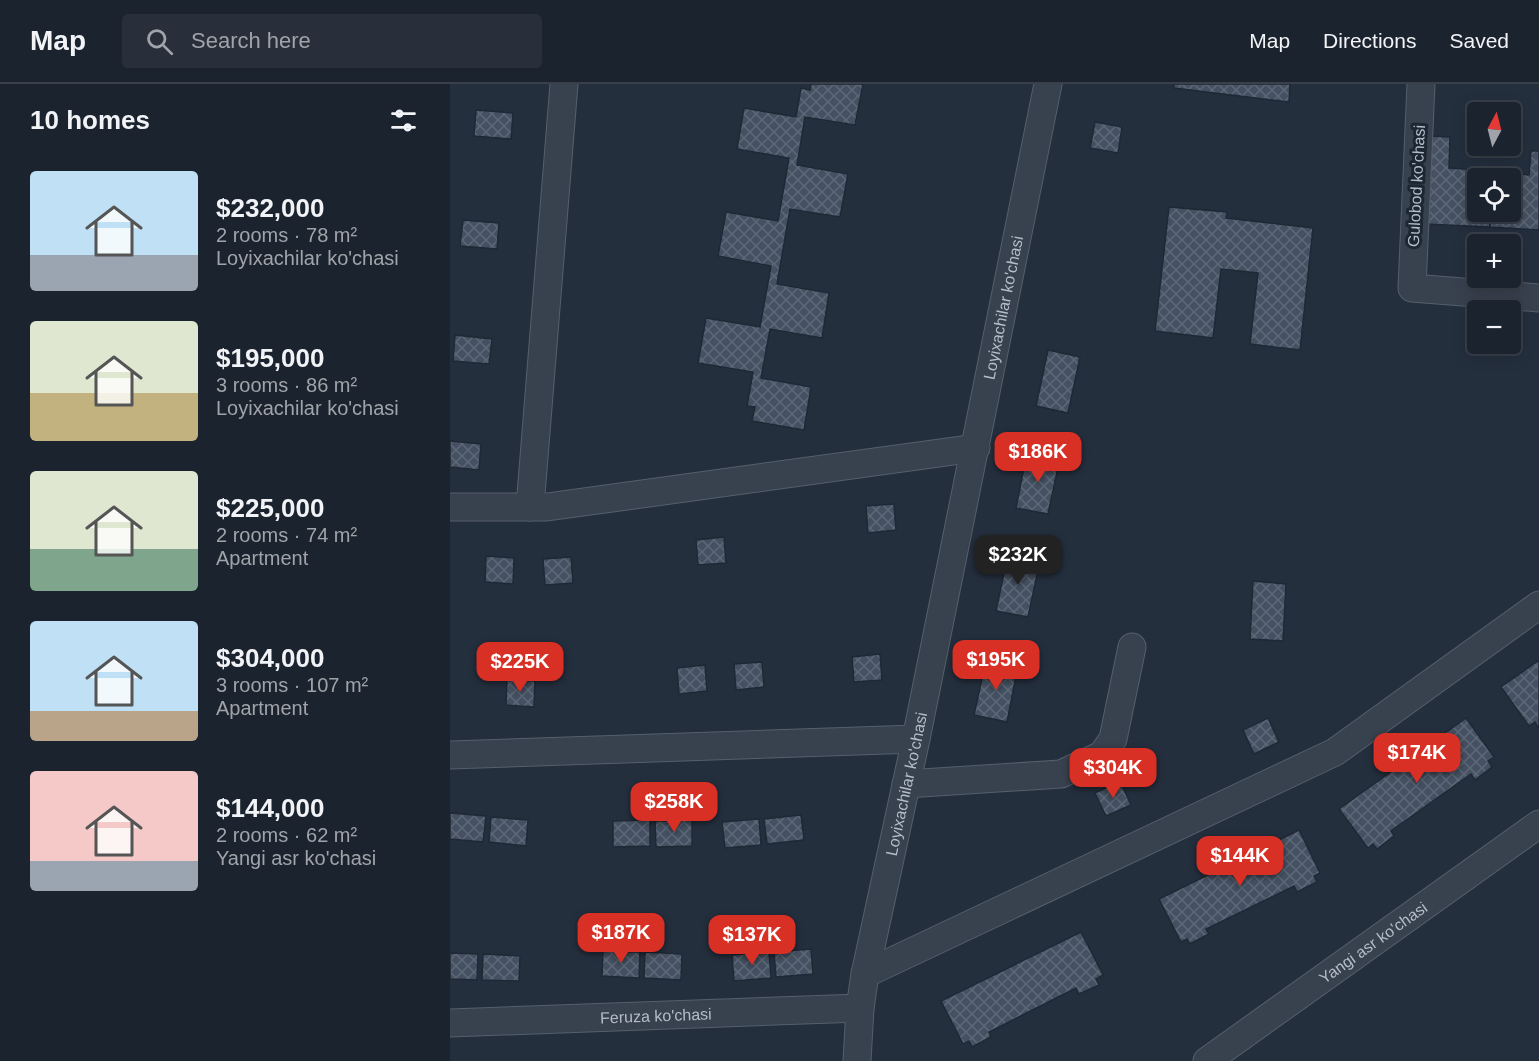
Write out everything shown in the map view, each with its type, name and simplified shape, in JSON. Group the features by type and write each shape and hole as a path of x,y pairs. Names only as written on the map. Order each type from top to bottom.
{"street":[{"path":"530,507 564,84"},
{"name":"Loyixachilar ko'chasi","path":"857,1061 860,1008 865,974 916,739 1048,84"},
{"name":"Gulobod ko'chasi","path":"1421,84 1412,288 1539,298"},
{"path":"450,507 547,507 975,448"},
{"path":"865,974 1335,752 1539,605"},
{"path":"906,784 1061,774 1102,755 1113,739 1132,647"},
{"path":"450,755 916,739"},
{"name":"Yangi asr ko'chasi","path":"1207,1061 1539,824"},
{"name":"Feruza ko'chasi","path":"450,1023 860,1008"}],"building":[{"path":"811,84 863,84 855,125 805,117 797,165 848,174 840,217 790,209 777,284 829,293 822,338 770,329 761,378 811,387 804,430 752,421 755,407 747,406 753,372 698,363 706,318 760,327 771,266 718,256 726,212 778,221 789,158 737,149 744,108 796,117 801,88 810,90"},
{"path":"1174,84 1290,84 1289,102 1174,88"},
{"path":"476,110 513,113 511,139 474,136"},
{"path":"1095,122 1122,127 1118,153 1090,148"},
{"path":"1429,136 1450,137 1449,168 1467,169 1467,222 1490,222 1490,227 1425,224"},
{"path":"1531,151 1539,151 1539,230 1490,227 1490,222 1521,222 1521,174 1529,175"},
{"path":"1169,207 1227,212 1226,218 1313,228 1300,350 1250,344 1258,273 1221,269 1213,338 1155,331"},
{"path":"463,220 499,223 497,249 460,246"},
{"path":"455,335 492,339 489,364 453,361"},
{"path":"1048,350 1080,357 1068,413 1036,406"},
{"path":"450,441 481,444 479,470 450,467"},
{"path":"1027,452 1060,458 1048,514 1016,508"},
{"path":"894,504 896,530 868,533 866,506"},
{"path":"724,537 726,563 698,565 696,540"},
{"path":"1008,554 1040,561 1028,617 996,611"},
{"path":"486,556 514,558 513,584 485,582"},
{"path":"571,557 573,583 545,585 543,559"},
{"path":"1253,581 1286,584 1283,641 1250,639"},
{"path":"880,654 882,680 854,682 852,657"},
{"path":"986,660 1018,666 1007,722 974,715"},
{"path":"1539,660 1538,727 1535,722 1529,726 1501,687"},
{"path":"762,662 764,687 736,690 734,664"},
{"path":"705,665 707,691 679,694 677,668"},
{"path":"507,679 535,681 534,707 506,705"},
{"path":"1268,718 1279,742 1254,754 1243,730"},
{"path":"1466,718 1494,757 1488,761 1492,767 1475,780 1471,774 1391,831 1394,836 1377,849 1373,844 1368,848 1339,809"},
{"path":"1120,781 1131,805 1106,816 1095,793"},
{"path":"450,813 486,816 483,842 450,839"},
{"path":"801,815 804,840 767,844 764,819"},
{"path":"491,817 528,820 526,846 489,842"},
{"path":"759,819 761,845 725,848 722,822"},
{"path":"650,820 650,846 613,847 613,821"},
{"path":"692,820 692,846 656,847 655,821"},
{"path":"1299,830 1320,873 1314,876 1317,882 1297,892 1294,886 1206,929 1209,934 1190,944 1187,939 1181,942 1159,899"},
{"path":"1081,932 1103,975 1096,979 1099,985 1079,994 1076,988 989,1032 991,1037 972,1047 969,1041 963,1044 941,1001"},
{"path":"811,949 813,974 776,977 774,952"},
{"path":"603,951 640,952 639,978 602,976"},
{"path":"645,952 682,954 681,980 644,978"},
{"path":"769,952 771,978 734,981 732,955"},
{"path":"450,953 478,954 477,980 450,979"},
{"path":"483,954 520,956 519,981 482,980"}]}
